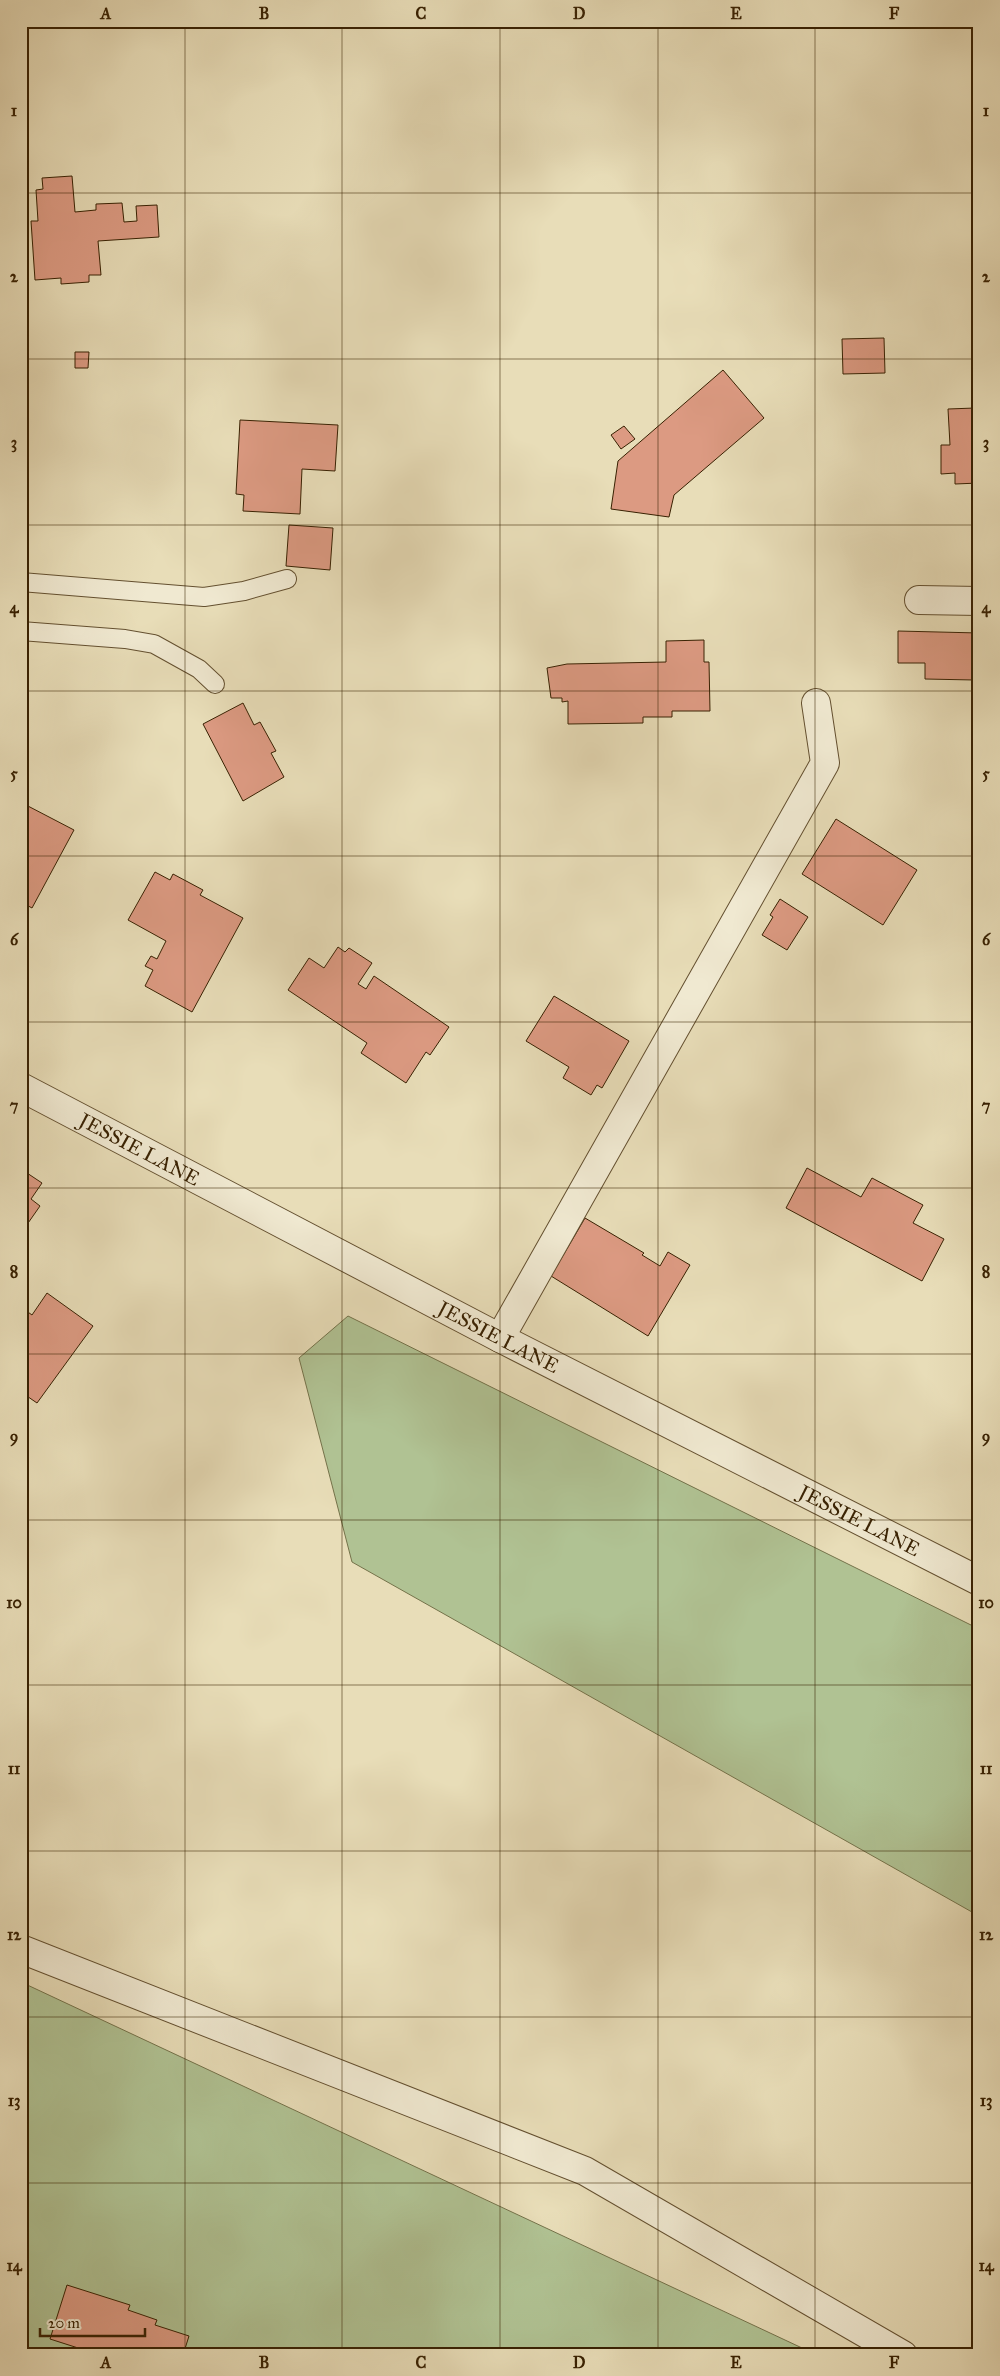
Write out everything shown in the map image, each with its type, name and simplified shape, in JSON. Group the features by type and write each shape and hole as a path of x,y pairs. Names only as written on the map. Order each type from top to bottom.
{"street":[{"path":"919,600 979,601"},
{"path":"500,1338 824,763 816,703"},
{"name":"JESSIE LANE","path":"21,1087 500,1338 979,1581"},
{"path":"21,1949 585,2171 903,2355"}],"lane":[{"path":"21,582 204,597 244,591 286,579"},
{"path":"21,631 125,639 154,644 199,669 216,684"}],"green space":[{"path":"348,1316 979,1629 979,1916 352,1562 299,1358"},
{"path":"21,1982 817,2355 21,2355"}],"building":[{"path":"72,176 75,212 96,210 96,204 122,203 124,222 137,221 136,206 157,205 159,237 98,241 101,275 89,275 89,282 61,284 61,278 35,280 31,221 38,221 36,190 43,189 42,178"},
{"path":"884,338 885,373 843,374 842,339"},
{"path":"75,352 89,352 88,368 75,368"},
{"path":"723,370 764,418 674,495 669,517 611,509 618,461"},
{"path":"979,403 979,483 955,484 955,473 941,474 941,445 950,445 948,409 975,408 975,404"},
{"path":"240,420 338,425 335,471 302,469 300,514 243,511 244,495 236,494"},
{"path":"624,426 635,439 621,449 611,435"},
{"path":"289,525 333,528 330,570 286,566"},
{"path":"898,631 979,633 979,666 974,665 974,680 925,679 925,663 898,663"},
{"path":"704,640 704,662 709,662 710,711 672,711 672,717 643,717 643,723 568,724 568,701 562,702 562,698 551,698 547,668 567,664 666,662 666,641"},
{"path":"243,703 254,725 260,722 276,751 271,753 284,777 243,801 203,724"},
{"path":"26,805 74,830 32,908 21,902 21,815"},
{"path":"836,819 917,870 883,925 802,874"},
{"path":"155,872 170,880 173,874 203,890 200,895 243,918 192,1012 145,986 153,970 145,966 151,956 157,959 166,941 128,920"},
{"path":"780,899 808,917 787,950 762,935 773,917 770,915"},
{"path":"338,947 345,952 349,948 372,963 358,984 366,989 374,976 449,1027 430,1055 426,1052 406,1083 361,1053 367,1043 288,990 309,958 324,968"},
{"path":"554,996 629,1041 602,1088 597,1085 591,1095 563,1078 569,1067 526,1041"},
{"path":"807,1168 861,1197 872,1178 923,1205 913,1223 944,1239 922,1281 786,1208"},
{"path":"21,1169 42,1183 31,1199 40,1206 26,1226 21,1223"},
{"path":"585,1218 644,1253 642,1255 660,1266 668,1252 690,1265 648,1336 551,1276"},
{"path":"47,1293 93,1326 37,1403 21,1392 21,1362 24,1359 21,1357 21,1307 32,1315"},
{"path":"67,2285 130,2305 128,2310 157,2320 155,2325 189,2336 183,2355 100,2355 50,2339"}]}
